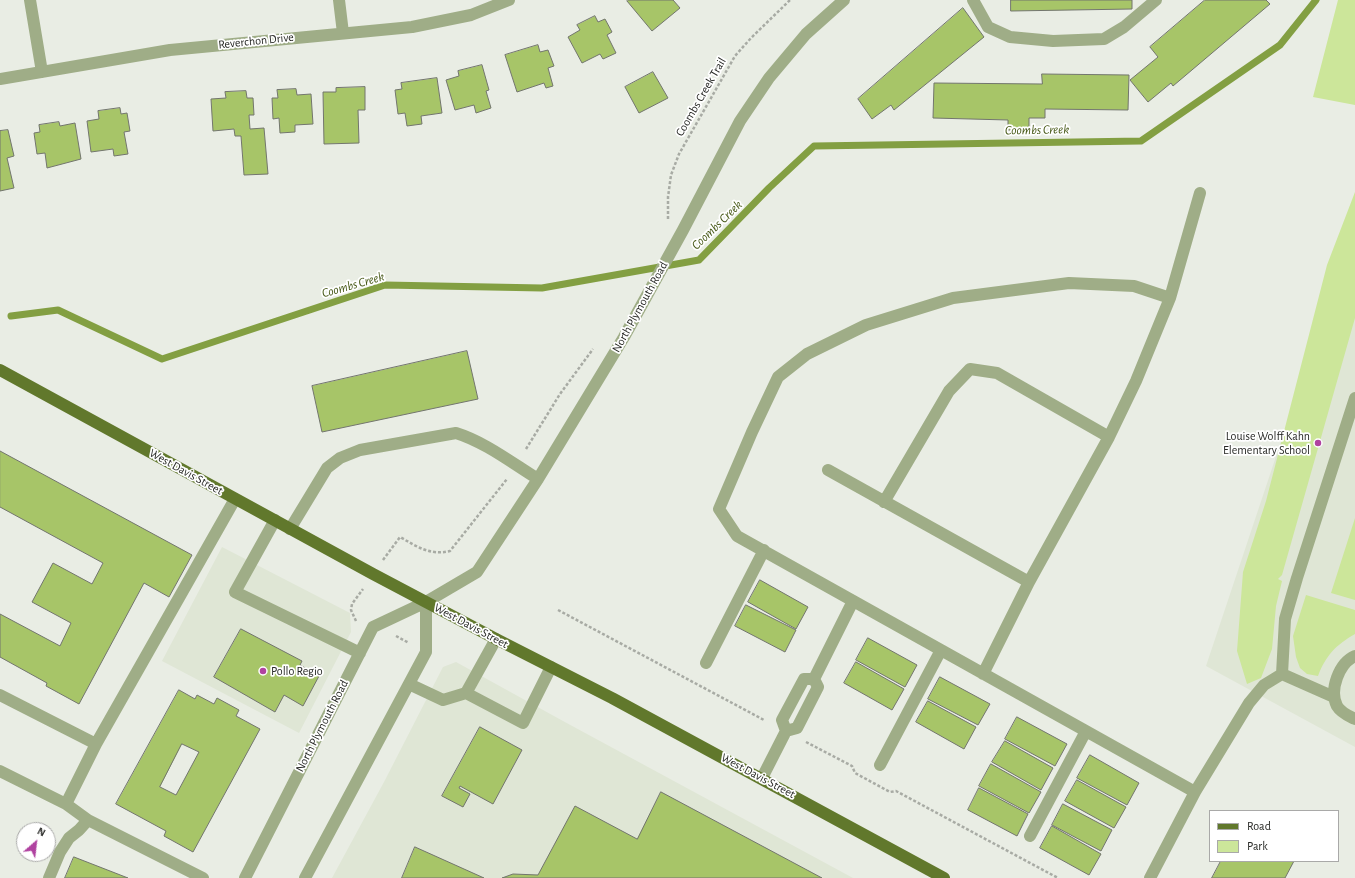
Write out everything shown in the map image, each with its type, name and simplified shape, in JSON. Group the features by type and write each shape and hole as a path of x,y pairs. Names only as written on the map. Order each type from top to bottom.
{"main road":[{"name":"West Davis Street","path":"0,370 290,529 762,778 944,878"}],"street":[{"path":"30,0 42,72"},
{"path":"340,0 342,33"},
{"name":"Reverchon Drive","path":"0,79 170,50 412,27 471,15 509,0"},
{"name":"North Plymouth Road","path":"244,878 373,627 426,602 477,572 538,479 624,337 683,230 740,121 769,78 806,34 844,0"},
{"path":"973,0 988,27 1010,37 1052,41 1104,39 1124,27 1156,0"},
{"path":"983,674 1029,582 1109,437 1136,380 1170,298 1200,194"},
{"path":"1170,298 1134,286 1069,283 954,298 866,325 807,354 778,377 719,508 737,536 1195,792"},
{"path":"884,502 949,391 970,369 997,373 1109,437"},
{"path":"1282,674 1285,619 1296,578 1355,398"},
{"path":"290,529 327,468 340,458 360,450 456,433 465,436 487,448 538,479"},
{"path":"828,470 1029,582"},
{"path":"66,804 96,744 236,499"},
{"path":"275,520 235,592 360,653"},
{"path":"706,662 764,550"},
{"path":"814,679 853,601"},
{"path":"304,878 426,652 426,602"},
{"path":"409,684 443,700 466,693 496,639"},
{"path":"880,765 941,650"},
{"path":"1355,656 1342,666 1336,681 1334,697 1337,706 1342,712 1355,719"},
{"path":"466,693 523,723 551,667"},
{"path":"1282,674 1334,697"},
{"path":"1150,878 1195,792 1249,703 1264,685 1282,674"},
{"path":"762,778 786,731 782,720 804,679 814,679"},
{"path":"786,731 797,728 818,687 814,679"},
{"path":"0,695 96,744"},
{"path":"1030,836 1086,731"},
{"path":"0,771 66,804 88,820 203,878"},
{"path":"49,878 60,852 68,838 79,830 88,820"}],"path":[{"name":"Coombs Creek Trail","path":"668,223 671,174 679,154 735,56 790,0"},
{"path":"558,610 767,721"},
{"path":"392,635 414,646"},
{"path":"801,739 852,766 855,774 890,792 896,791 1058,878"}],"shaded area":[{"name":"Louise Wolff Kahn Elementary School","path":"1355,220 1355,747 1206,666"},
{"path":"222,547 350,613 351,632 299,733 162,661"},
{"path":"456,662 853,878 332,878 384,782 443,667"}],"green space":[{"path":"1338,0 1355,0 1355,105 1313,97"},
{"path":"1355,192 1355,318 1282,575 1278,579 1282,581 1276,606 1272,649 1261,678 1247,684 1237,651 1243,572 1266,501 1327,265"},
{"path":"1355,518 1355,600 1331,593"},
{"path":"1306,595 1355,610 1355,634 1342,642 1332,651 1324,662 1318,676 1307,674 1300,668 1296,657 1293,636"}],"building":[{"path":"673,0 680,8 652,31 627,1"},
{"path":"1011,0 1132,0 1132,9 1011,11"},
{"path":"1205,0 1266,0 1270,4 1173,86 1171,83 1148,102 1130,80 1158,57 1150,47"},
{"path":"963,8 984,37 894,110 891,105 872,119 858,99"},
{"path":"595,16 598,22 605,19 612,32 607,35 616,53 603,59 600,54 582,63 568,37 580,30 577,25"},
{"path":"538,45 540,52 548,50 554,66 548,68 553,86 546,88 544,83 517,92 505,55"},
{"path":"482,65 489,90 486,91 491,108 476,113 474,105 455,110 446,80 459,76 458,71"},
{"path":"653,72 668,98 639,113 625,87"},
{"path":"1042,74 1129,75 1128,110 1045,109 1045,118 1029,118 1029,130 1008,130 1008,120 933,118 934,83 1042,84"},
{"path":"437,78 442,113 421,116 422,124 407,126 405,113 398,114 395,90 402,89 401,83"},
{"path":"365,87 365,110 358,110 359,143 324,144 323,92 336,92 336,88"},
{"path":"296,89 297,95 311,94 313,124 295,125 295,132 280,133 279,118 273,119 272,98 278,98 277,90"},
{"path":"246,91 247,98 253,98 254,115 249,115 250,129 264,128 268,174 244,175 241,136 235,136 234,129 213,131 211,99 226,98 225,92"},
{"path":"120,108 121,114 127,113 130,131 124,132 128,154 114,156 113,149 91,152 87,121 99,119 98,111"},
{"path":"59,122 60,126 75,123 81,159 47,168 45,153 37,154 34,133 40,132 39,125"},
{"path":"8,130 14,156 7,158 14,188 0,191 0,131"},
{"path":"467,351 478,399 322,432 312,386"},
{"path":"0,451 192,555 169,597 144,583 79,704 46,686 47,683 0,657 0,614 60,646 71,623 32,602 53,563 92,584 103,563 0,507"},
{"path":"760,580 808,607 796,629 748,602"},
{"path":"746,605 796,630 785,652 735,626"},
{"name":"Pollo Regio","path":"241,629 302,661 300,665 319,676 303,706 284,695 275,712 214,677"},
{"path":"868,638 917,665 905,687 856,660"},
{"path":"856,662 904,689 892,710 844,683"},
{"path":"940,677 990,704 978,725 928,699"},
{"path":"179,690 195,699 197,695 214,704 217,698 239,710 236,716 260,729 193,852 164,836 166,831 116,804","holes":["182,744 199,752 176,795 160,787"]},
{"path":"928,701 976,727 964,749 916,722"},
{"path":"1017,717 1067,744 1055,766 1005,739"},
{"path":"480,727 522,750 493,804 460,786 459,788 470,794 463,807 442,796"},
{"path":"1005,741 1053,768 1041,790 992,762"},
{"path":"1090,755 1139,783 1127,805 1077,778"},
{"path":"991,764 1041,792 1029,813 979,786"},
{"path":"1077,780 1126,807 1114,828 1065,801"},
{"path":"979,788 1028,814 1017,836 968,810"},
{"path":"661,792 822,878 502,878 513,874 538,875 575,806 637,839"},
{"path":"1063,804 1112,830 1101,851 1052,825"},
{"path":"1052,826 1101,854 1089,875 1040,848"},
{"path":"415,847 484,878 402,878"},
{"path":"74,857 128,878 65,878"},
{"path":"1220,862 1293,862 1285,878 1212,878"}],"waterway":[{"name":"Coombs Creek","path":"11,316 58,310 162,359 385,285 542,288 699,260 769,188 814,146 1141,141 1280,45 1316,0"}],"place":[{"name":"Louise Wolff Kahn Elementary School","path":"1318,443"},
{"name":"Pollo Regio","path":"263,671"}]}
